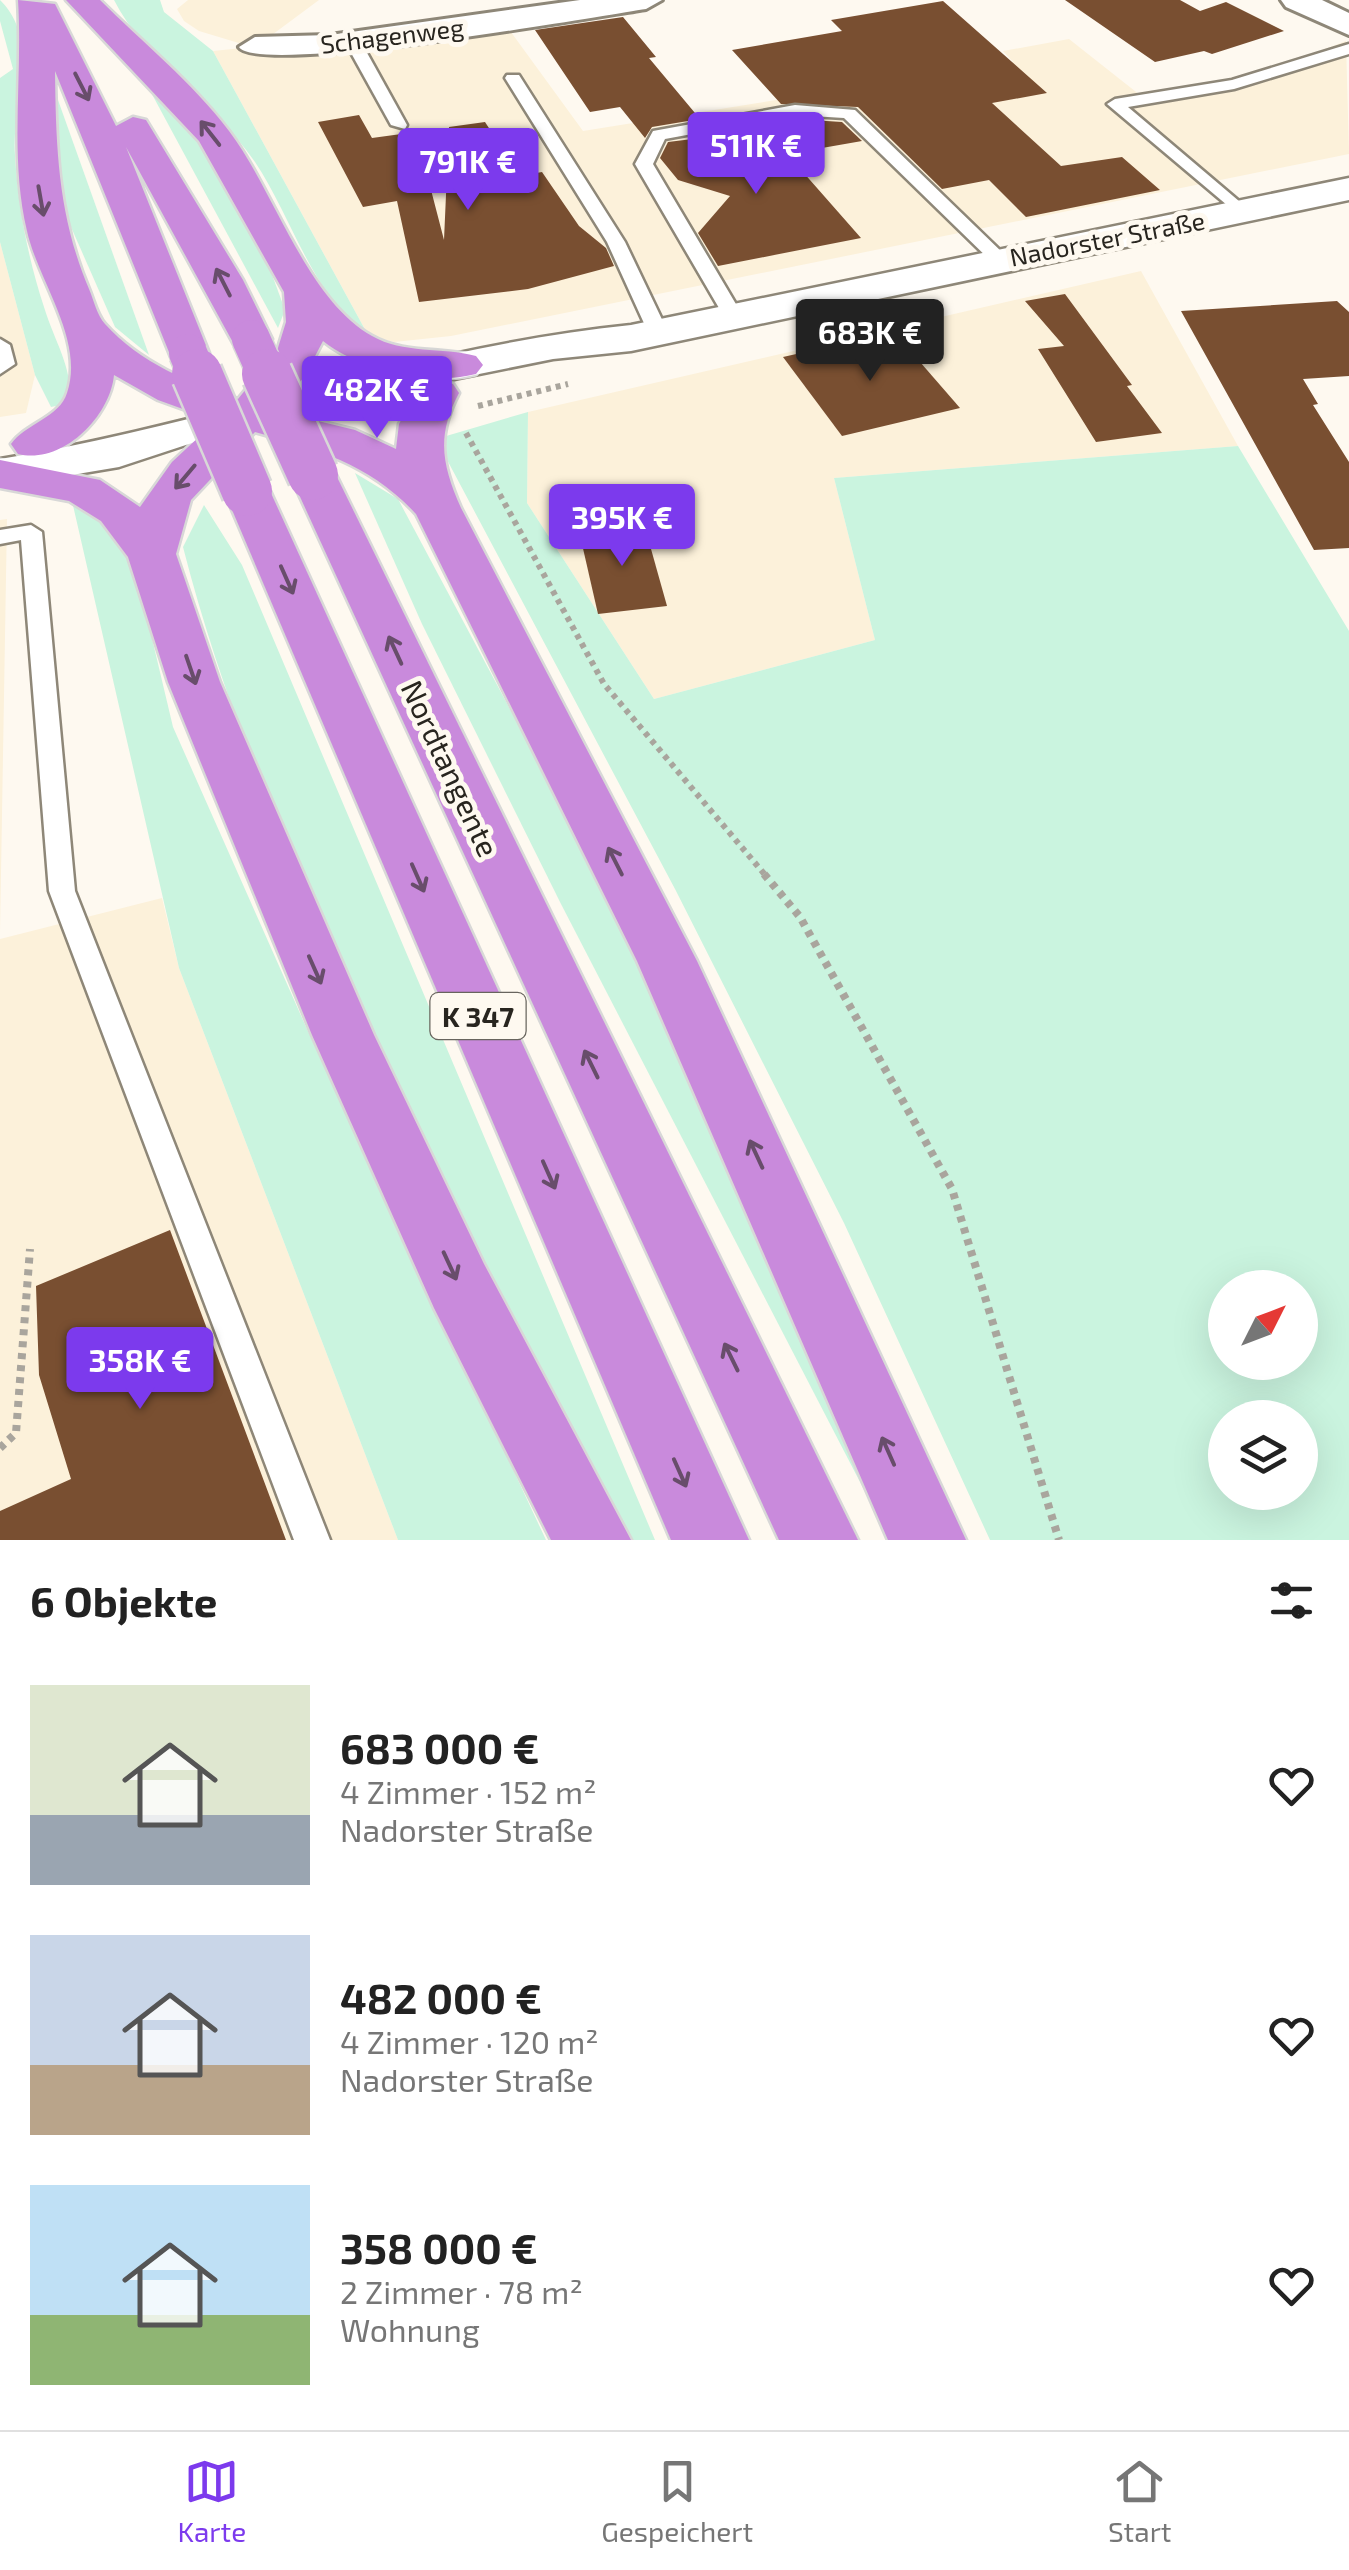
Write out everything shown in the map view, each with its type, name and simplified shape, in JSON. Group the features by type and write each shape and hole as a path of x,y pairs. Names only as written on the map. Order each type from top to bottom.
{"highway":[{"name":"K 347","path":"35,0 88,98 247,491 710,1540"},
{"path":"9,460 76,414 90,394 82,324 53,255 34,150 41,55 35,0"},
{"path":"80,0 214,136 328,325 353,346 385,358 453,395 417,434 418,461 437,508 667,961 927,1540"},
{"name":"Nordtangente","path":"80,0 148,160 192,227 251,339 819,1540"},
{"path":"152,554 157,522 169,496 280,379 306,336 311,315 306,292"},
{"path":"82,324 118,362 152,382 248,416 360,448 414,483 437,508"},
{"path":"9,460 83,490 118,511 152,554 194,682 344,1035 459,1286 592,1540"}],"street":[{"name":"Schagenweg","path":"255,47 353,42 646,0"},
{"path":"1297,0 1341,16"},
{"name":"Nadorster Straße","path":"9,460 119,453 188,429 307,406 379,404 453,395 569,363 644,335 1349,188"}],"lane":[{"path":"353,42 400,125"},
{"path":"1240,211 1115,104 1234,84 1349,49"},
{"path":"512,78 616,242 644,335"},
{"path":"733,316 644,164 658,135 795,110 849,113 1000,260"},
{"path":"0,345 5,364 0,368"},
{"path":"0,537 31,532 62,890 312,1540"}],"path":[{"path":"453,395 604,684 800,917 952,1189 1059,1540"},
{"path":"0,1448 16,1433 30,1248"}],"shaded area":[{"path":"188,0 319,0 257,46 503,21 583,131 1013,62 1003,51 1069,39 1145,99 1234,84 1346,41 1349,154 451,336 394,342 368,335 213,51 252,47 199,31 184,21 177,9"},
{"path":"0,242 35,375 26,413 0,417"},
{"path":"1141,271 1238,446 834,478 875,640 654,699 527,503 528,412"},
{"path":"7,519 0,934 0,520"},
{"path":"162,898 179,968 398,1540 0,1540 0,939"}],"green space":[{"path":"0,0 13,16 20,34 22,74 15,155 25,232 38,289 70,389 71,403 51,407 35,375 0,242 0,78 13,69 0,21"},
{"path":"114,0 160,0 164,12 213,51 368,335 348,318 317,277 255,162 220,120 143,42"},
{"path":"140,72 203,140 263,250 285,310 278,328"},
{"path":"58,100 149,355 115,327 60,202 55,144"},
{"path":"528,412 527,503 654,699 875,640 834,478 1238,446 1349,631 1349,1540 990,1540 844,1223 675,889 436,439"},
{"path":"355,473 398,499 637,947 890,1540 561,904 422,624"},
{"path":"83,500 132,554 173,727 307,1029 546,1540 398,1540 179,968 72,501"},
{"path":"204,505 242,565 655,1540 628,1540 436,1166 292,859 221,674 183,547"}],"building":[{"path":"1065,0 1180,0 1200,11 1226,2 1284,31 1212,54 1204,51 1155,62"},
{"path":"943,1 1047,93 992,103 1061,166 1122,157 1160,190 1026,217 989,180 942,189 858,107 781,104 732,50 842,31 831,20"},
{"path":"623,17 656,57 649,58 700,119 652,127 645,138 620,107 590,112 535,30"},
{"path":"359,115 372,138 416,132 444,240 449,127 485,122 520,176 542,172 579,226 606,248 614,266 528,289 419,302 397,201 363,207 318,122"},
{"path":"795,119 842,122 862,141 822,148"},
{"path":"766,130 861,238 718,266 698,233 730,196 678,180 660,158 668,142"},
{"path":"1065,294 1162,433 1096,442 1038,349 1064,346 1025,301"},
{"path":"1337,301 1349,312 1349,376 1303,379 1318,404 1313,405 1349,462 1349,548 1314,550 1181,311"},
{"path":"894,332 960,408 842,436 783,357"},
{"path":"644,524 667,606 598,614 579,531"},
{"path":"170,1230 286,1540 0,1540 0,1511 71,1479 39,1375 36,1286"}]}
